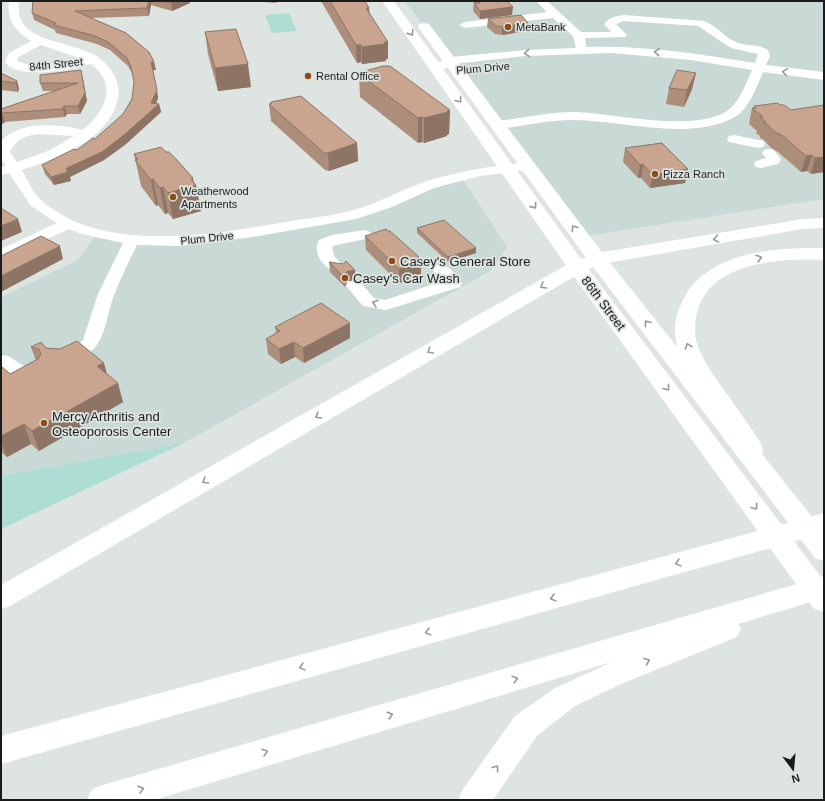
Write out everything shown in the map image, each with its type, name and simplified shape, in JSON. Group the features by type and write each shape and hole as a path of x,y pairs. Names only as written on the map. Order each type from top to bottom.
{"main road":[{"name":"86th Street","path":"388,1 498,125 528,166 587,263 732,476 824,601"},
{"name":"86th Street","path":"418,19 448,67 507,169 754,461 824,551"},
{"path":"1,598 587,263 803,224 824,223"},
{"path":"754,461 750,445 693,361 685,336 687,314 693,296 702,286 726,269 768,255 807,253 824,254"},
{"path":"707,555 741,540 824,513"},
{"path":"1,750 824,523"},
{"path":"103,800 824,587"},
{"path":"474,800 526,726 565,697 611,675 824,591"}],"street":[{"name":"84th Street","path":"8,170 63,149 85,135 107,112 113,95 111,80 102,66 94,59 68,48 41,40 28,34 18,26 13,12 14,1"},
{"path":"541,1 578,35 582,50"},
{"path":"465,25 556,14"},
{"path":"498,125 573,116 670,124 703,122 725,117 732,113 746,95 764,56 764,52 757,48 732,45 710,28 700,23 624,18 616,19 610,24 621,35 578,35"},
{"name":"84th Street","path":"41,40 13,55 11,62 20,67 34,68 76,64 94,59"},
{"name":"Plum Drive","path":"448,67 526,53 582,50 661,53 720,60 785,83"},
{"name":"Plum Drive","path":"448,67 560,61 613,60 824,76"},
{"path":"799,85 824,87"},
{"path":"8,170 3,152 4,146 8,141 18,135 47,130 73,131 85,135"},
{"path":"734,139 763,154"},
{"name":"Plum Drive","path":"8,170 36,203 58,218 87,231 132,240 180,242 334,219 376,208 435,184 480,172 528,166"},
{"path":"1,255 68,223"},
{"path":"338,270 329,260 323,248 325,243 365,235"},
{"path":"58,362 86,348 91,343 102,306 116,270 132,240"},
{"path":"354,286 369,302 386,305 454,283 440,269"},
{"path":"5,361 25,374 37,373"}],"shaded area":[{"path":"405,1 824,1 824,199 580,237"},
{"path":"461,176 507,247 490,271 184,443 1,476 1,297 78,260 97,233 145,241 334,219"}],"green space":[{"path":"289,13 297,31 272,33 265,15"},
{"path":"184,443 1,529 1,476"}],"building":[{"path":"33,1 149,1 147,8 75,11 126,33 149,52 154,62 151,62 157,90 151,103 159,104 102,152 67,168 66,169 68,172 51,177 42,165 74,149 77,150 93,138 95,139 123,114 132,99 134,82 131,67 127,58 108,42 95,36 54,25 56,23 32,13"},
{"path":"162,1 177,1 171,3"},
{"path":"330,1 365,1 369,8 366,8 388,42 384,42 385,44 362,47 361,45 356,45"},
{"path":"478,1 507,1 513,7 480,11 474,3 480,3"},
{"path":"521,15 528,23 502,27 496,26 488,19"},
{"path":"236,29 248,64 215,68 205,32"},
{"path":"383,66 390,66 450,110 447,111 448,112 424,118 418,118 359,74 363,73 361,72"},
{"path":"81,70 85,93 78,106 64,106 63,109 1,114 1,109 78,83 40,83 40,75"},
{"path":"677,70 696,73 687,90 669,88"},
{"path":"1,73 17,81 16,83 1,81"},
{"path":"301,96 357,143 324,153 269,104 272,103 271,102"},
{"path":"778,103 791,110 824,105 824,157 815,158 812,155 806,156 783,136 775,132 763,122 766,122 760,117 763,117 752,108 756,108 754,106"},
{"path":"662,143 688,169 653,175 643,164 640,165 625,148"},
{"path":"161,147 177,160 193,178 191,179 196,185 168,193 163,187 160,188 153,179 151,180 135,160 138,160 134,154"},
{"path":"1,208 18,219 1,226"},
{"path":"444,220 476,248 448,257 417,228"},
{"path":"386,229 419,257 417,258 421,262 399,269 365,236"},
{"path":"41,236 60,246 1,276 1,256"},
{"path":"346,261 355,270 346,272 345,278 329,262 344,264"},
{"path":"321,303 350,323 303,348 294,342 279,349 266,339 280,331 275,327"},
{"name":"Mercy Arthritis and Osteoporosis Center","path":"77,341 104,363 97,366 118,383 32,431 24,424 1,436 1,366 10,374 38,359 41,354 39,349 31,347 41,342 46,348 60,349"}],"place":[{"name":"MetaBank","path":"508,27"},
{"name":"Rental Office","path":"308,76"},
{"name":"Pizza Ranch","path":"655,174"},
{"name":"Weatherwood Apartments","path":"173,197"},
{"name":"Casey's General Store","path":"392,261"},
{"name":"Casey's Car Wash","path":"345,278"},
{"name":"Mercy Arthritis and Osteoporosis Center","path":"44,423"}]}
